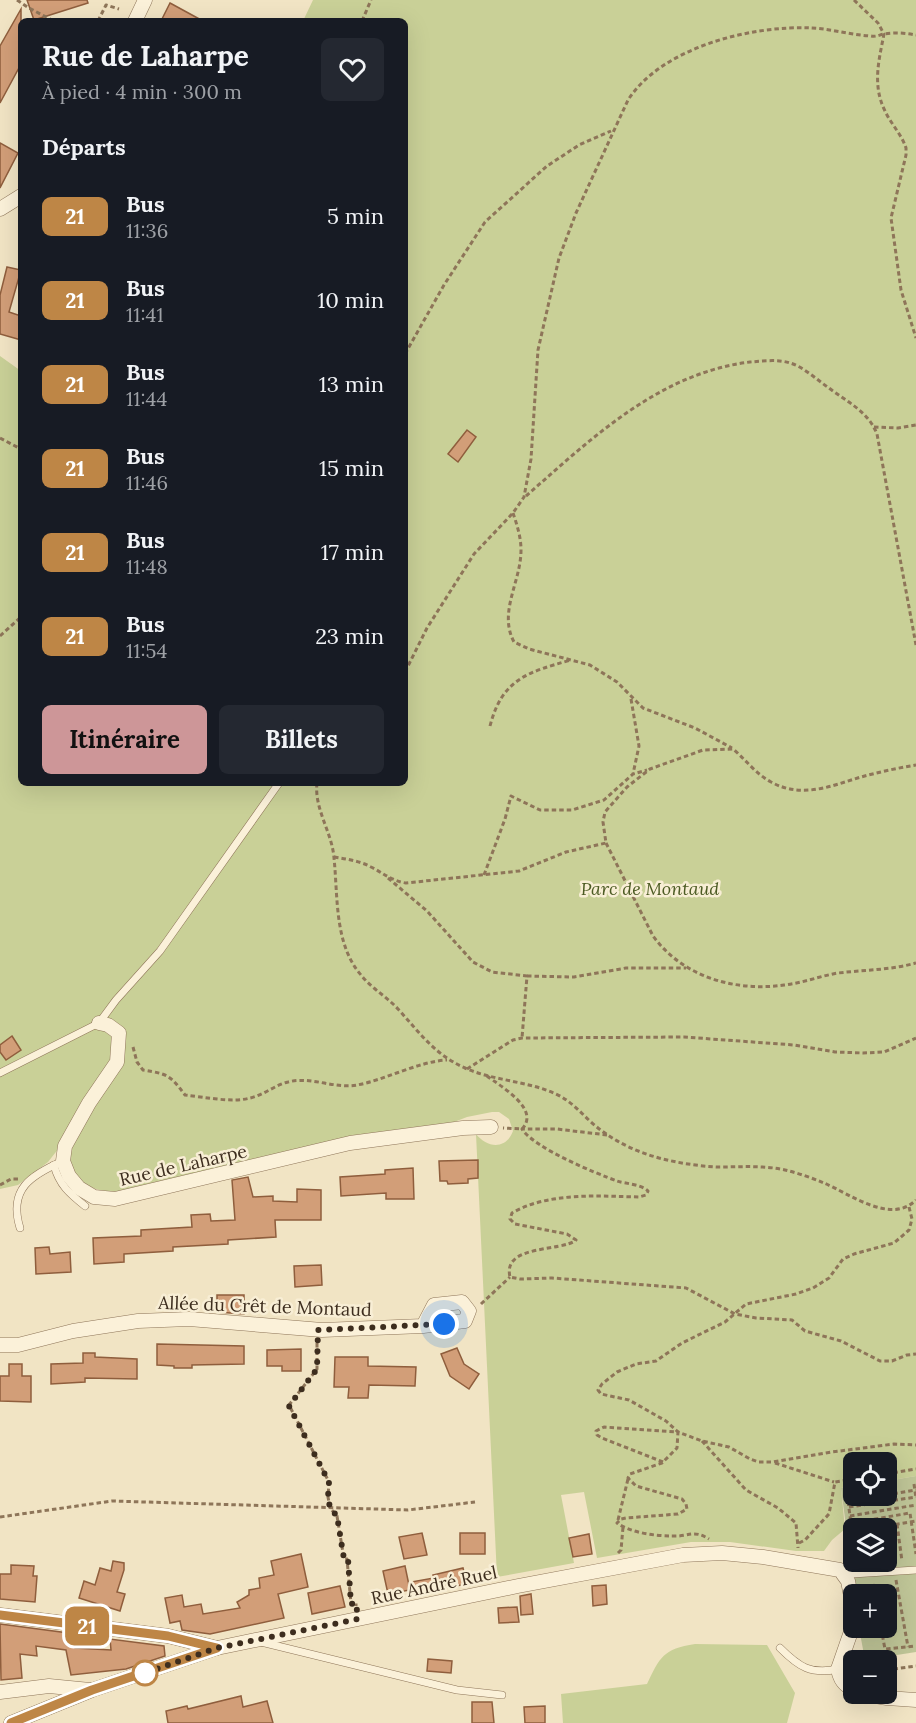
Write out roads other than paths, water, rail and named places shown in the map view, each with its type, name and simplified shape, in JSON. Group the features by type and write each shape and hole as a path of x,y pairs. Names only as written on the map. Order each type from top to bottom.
{"street":[{"path":"136,18 145,0"},
{"path":"0,209 18,198"},
{"path":"59,1163 65,1146 89,1102 117,1062 119,1034 108,1025 99,1023"},
{"name":"Rue de Laharpe","path":"59,1163 79,1188 94,1197 115,1199 350,1143 463,1128 491,1127"},
{"name":"Allée du Crêt de Montaud","path":"0,1345 18,1345 73,1331 138,1321 189,1319 318,1330 423,1326 465,1321 469,1311 462,1302 434,1305 423,1326"},
{"name":"Rue André Ruel","path":"11,1723 92,1690 217,1648 683,1555 722,1553 763,1557 840,1570"},
{"path":"840,1570 849,1584"},
{"path":"0,1615 168,1636 217,1648"},
{"path":"843,1683 839,1677 838,1669 849,1638"},
{"path":"0,1692 49,1686 92,1690"},
{"path":"897,1699 916,1700"}],"lane":[{"path":"0,1073 99,1023 116,1000 160,951 277,786"},
{"path":"20,1228 16,1215 16,1204 20,1193 31,1178 59,1163 59,1180 64,1188 85,1206"},
{"path":"840,1570 852,1575 916,1570"},
{"path":"256,1640 272,1646 457,1690 502,1695"},
{"path":"780,1648 795,1663 807,1669 823,1673 838,1669"}],"park label":[{"name":"Parc de Montaud","path":"650,888"}]}
